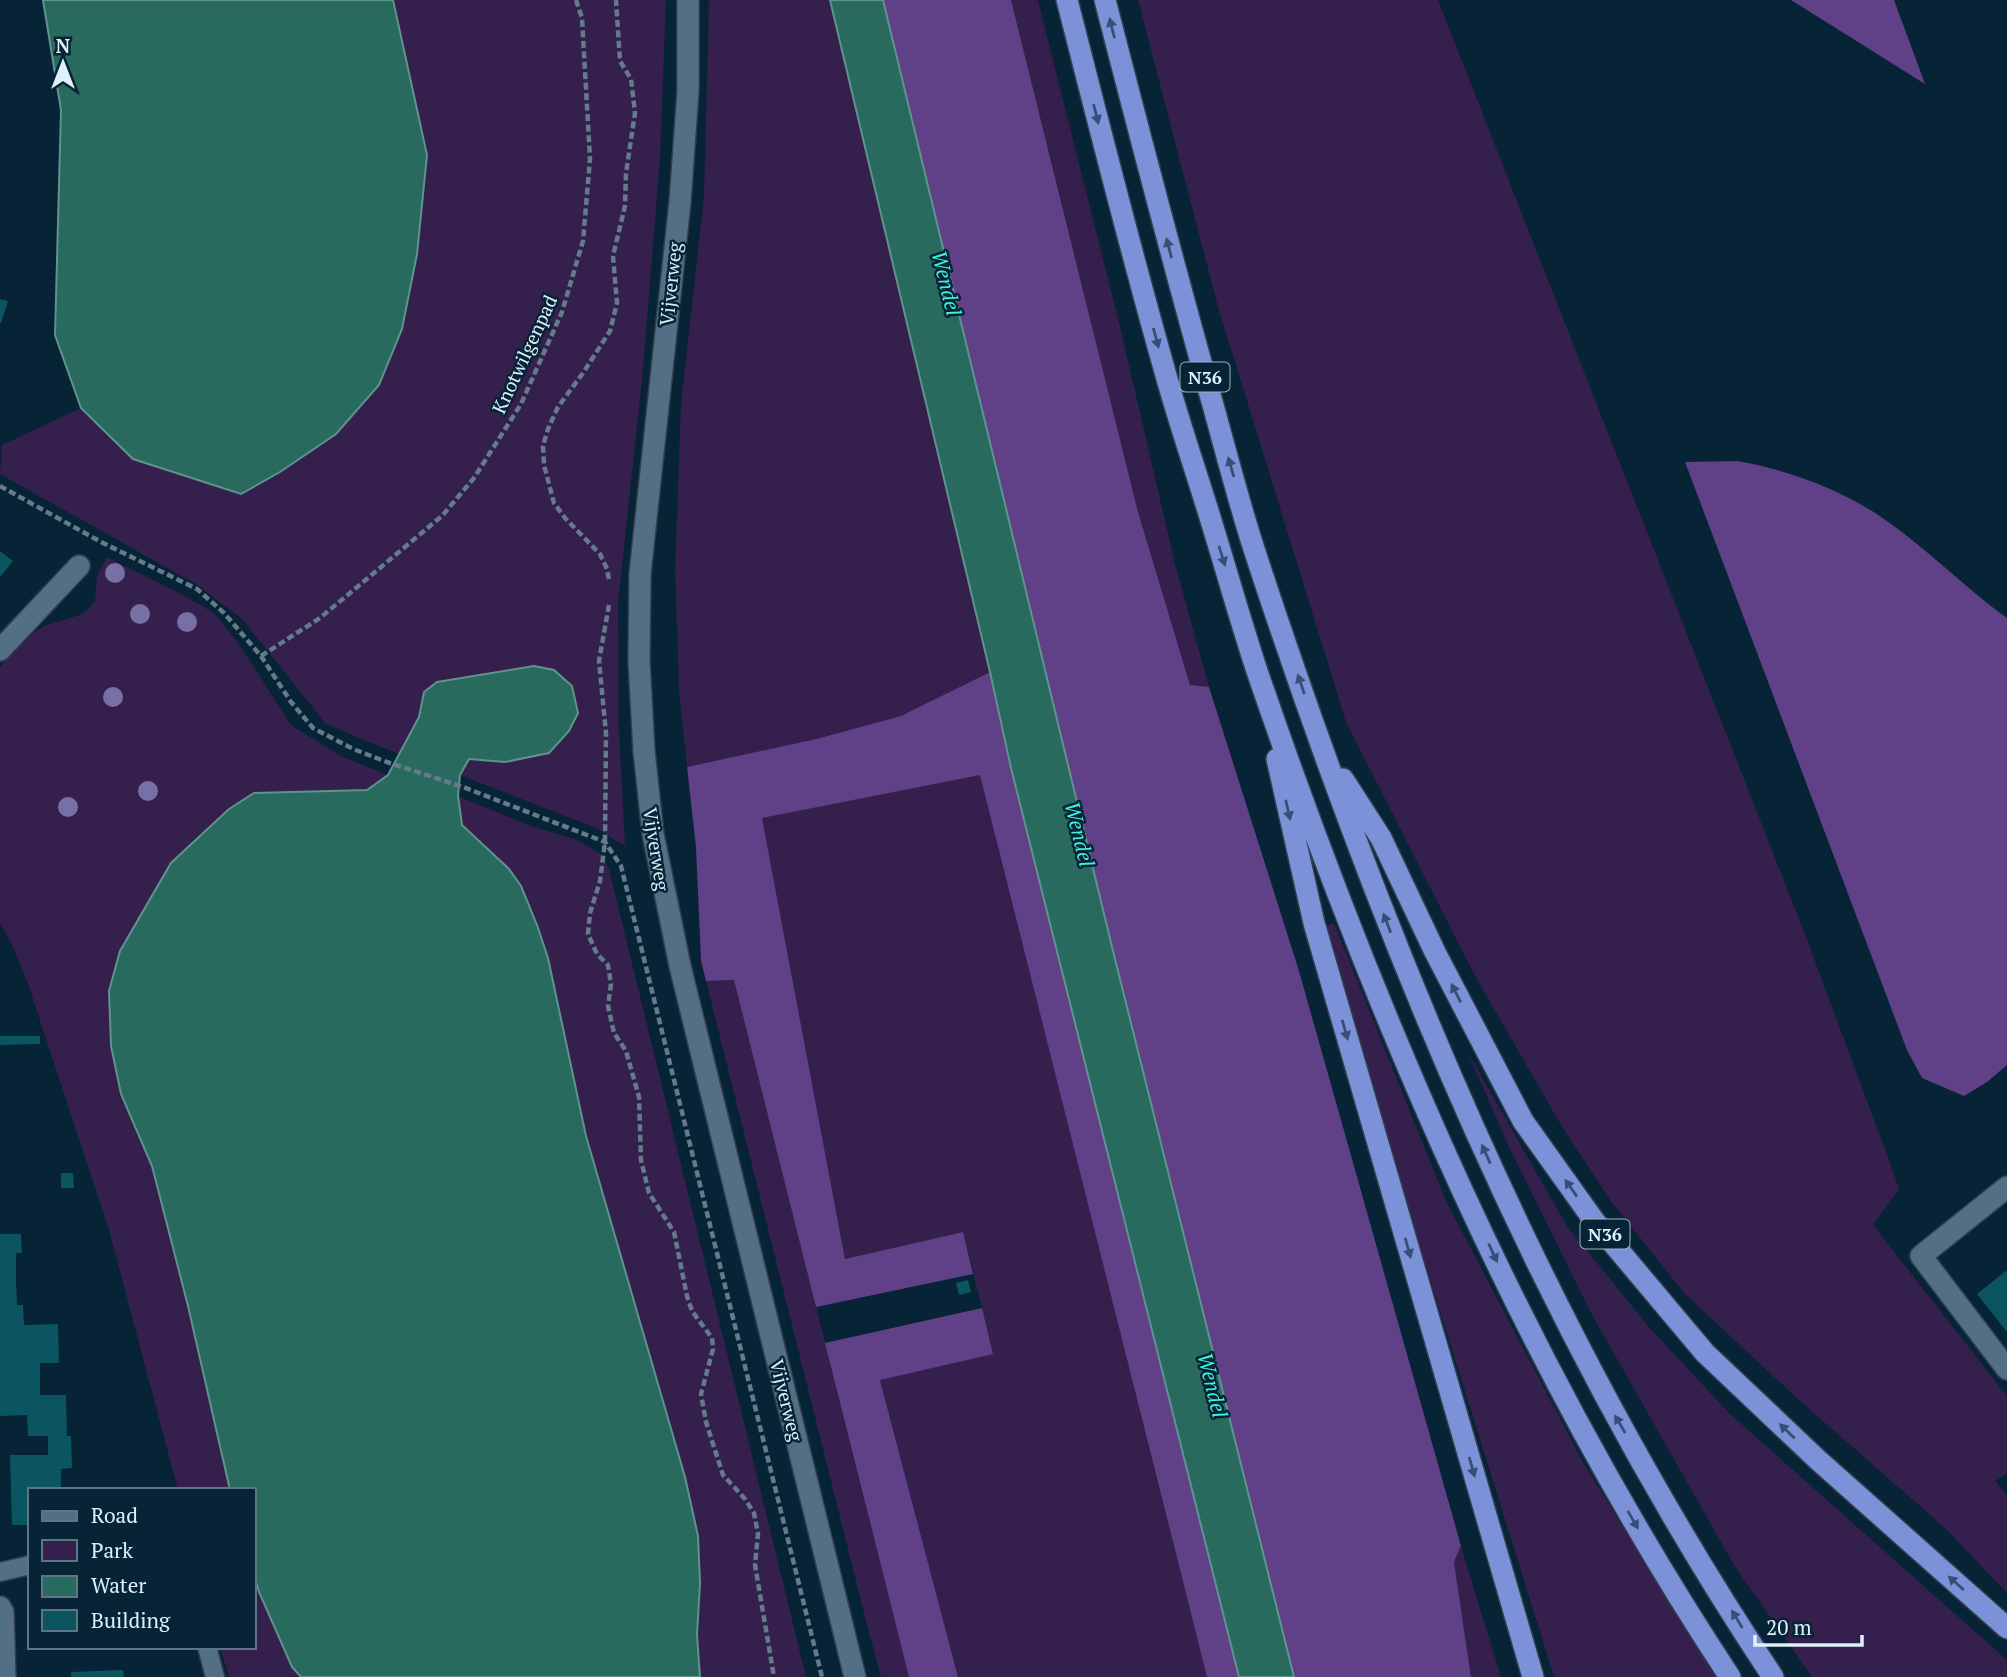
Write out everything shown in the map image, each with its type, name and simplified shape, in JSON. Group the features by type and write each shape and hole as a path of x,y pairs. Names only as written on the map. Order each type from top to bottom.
{"highway":[{"name":"N36","path":"1067,0 1162,363 1257,671 1335,888 1398,1046 1489,1246 1548,1365 1609,1479 1681,1603 1730,1677"},
{"name":"N36","path":"1105,0 1171,259 1252,542 1323,748 1390,930 1448,1069 1532,1256 1672,1514 1773,1677"},
{"name":"N36","path":"1257,671 1314,923 1534,1677"},
{"name":"N36","path":"1323,748 1381,838 1435,952 1522,1121 1595,1222 1705,1353 1818,1460 2007,1628"}],"street":[{"name":"Vijverweg","path":"688,0 688,91 680,202 640,574 639,661 644,751 653,834 680,966 855,1677"},
{"path":"0,650 79,566"},
{"path":"2007,1187 1921,1256 2007,1369"},
{"path":"0,1607 3,1612 5,1677"}],"lane":[{"path":"0,1572 28,1565"},
{"path":"208,1649 215,1677"}],"path":[{"name":"Knotwilgenpad","path":"261,656 320,618 442,516 474,478 521,404 562,312 583,242 590,159 582,18 576,0"},
{"path":"0,486 102,542 197,589 224,613 261,656 290,702 313,729 353,749 463,787 605,842 621,866 822,1677"}],"green space":[{"path":"393,0 666,0 660,160 642,380 618,604 619,730 625,846 596,828 460,775 469,759 505,762 578,713 572,686 554,670 534,666 437,682 424,692 419,717 401,755 326,724 242,619 196,584 0,474 2,445 81,408 133,459 179,475 280,472 336,434 379,385 398,340 417,254 427,155"},
{"path":"709,0 830,0 990,672 901,716 816,739 687,767 679,690 675,570 681,404 704,196"},
{"path":"1011,0 1038,0 1122,335 1175,564 1209,687 1190,686 1138,512"},
{"path":"1138,0 1438,0 1803,929 1888,1157 1899,1189 1873,1225 2007,1396 2007,1473 1995,1481 2007,1495 2007,1593 1945,1528 1800,1401 1684,1293 1610,1200 1561,1125 1474,974 1346,722 1218,307"},
{"path":"107,557 214,613 239,644 291,725 341,756 388,775 366,790 254,793 135,924 120,951 109,991 121,1094 152,1166 188,1306 230,1488 177,1488 109,1230 28,984 0,923 0,667 24,640 44,626 83,614 95,602 97,576"},
{"path":"980,774 1207,1677 958,1677 880,1379 993,1353 963,1232 845,1259 762,818"},
{"path":"458,796 528,825 577,840 601,854 609,869 806,1677 700,1677 697,1635 700,1583 586,1136 548,958 482,847 462,825"},
{"path":"1334,923 1446,1201 1585,1466 1717,1677 1554,1677 1321,928"},
{"path":"734,980 909,1677 881,1677 866,1621 706,981"},
{"path":"1467,1051 1567,1226 1649,1327 1729,1413 2007,1660 2007,1677 1812,1677 1734,1565 1591,1313 1509,1147"},
{"path":"1461,1546 1501,1677 1471,1677 1454,1562"},
{"path":"256,1582 292,1667 301,1677 229,1677 221,1649 256,1649"}],"shaded area":[{"path":"883,0 1011,0 1138,512 1190,685 1209,687 1299,971 1461,1546 1454,1562 1471,1677 1294,1677 1113,951"},
{"path":"1791,0 1894,0 1925,84"},
{"path":"1737,461 1807,480 1872,511 1907,536 2007,618 2007,1065 1964,1096 1922,1078 1907,1050 1685,462"},
{"path":"990,672 1011,768 1239,1677 1207,1677 980,775 762,818 845,1259 963,1232 973,1274 816,1307 734,980 706,981 701,961 696,847 687,767 816,739 901,716"},
{"path":"982,1308 993,1354 880,1380 958,1677 909,1677 825,1343"}],"water":[{"path":"43,0 393,0 427,155 417,254 402,329 379,385 336,434 280,472 241,494 133,459 81,408 55,335 61,110"},
{"name":"Wendel","path":"830,0 883,0 1113,951 1294,1677 1239,1677 1011,768"},
{"path":"534,666 554,670 572,686 578,713 569,731 549,753 505,762 469,759 460,775 458,796 462,825 509,869 521,886 548,958 586,1136 685,1477 698,1536 700,1583 697,1635 700,1677 301,1677 292,1667 259,1592 256,1582 256,1488 230,1488 188,1306 152,1166 121,1094 111,1046 109,991 120,951 171,863 229,809 254,793 367,790 388,775 419,717 424,692 437,682"}],"building":[{"path":"0,299 8,301 1,323 0,323"},
{"path":"0,551 13,561 0,577"},
{"path":"0,1036 40,1036 40,1044 0,1045"},
{"path":"61,1173 73,1173 74,1188 61,1188"},
{"path":"0,1234 21,1234 22,1253 16,1253 17,1305 23,1305 24,1325 58,1324 59,1363 40,1363 40,1395 66,1395 67,1436 71,1436 72,1468 61,1469 61,1488 28,1488 28,1525 12,1525 10,1455 48,1455 48,1436 28,1436 27,1415 0,1416"},
{"path":"2007,1270 2007,1332 1977,1294"},
{"path":"968,1280 971,1292 959,1295 956,1283"},
{"path":"123,1670 124,1677 71,1677 71,1672"}]}
